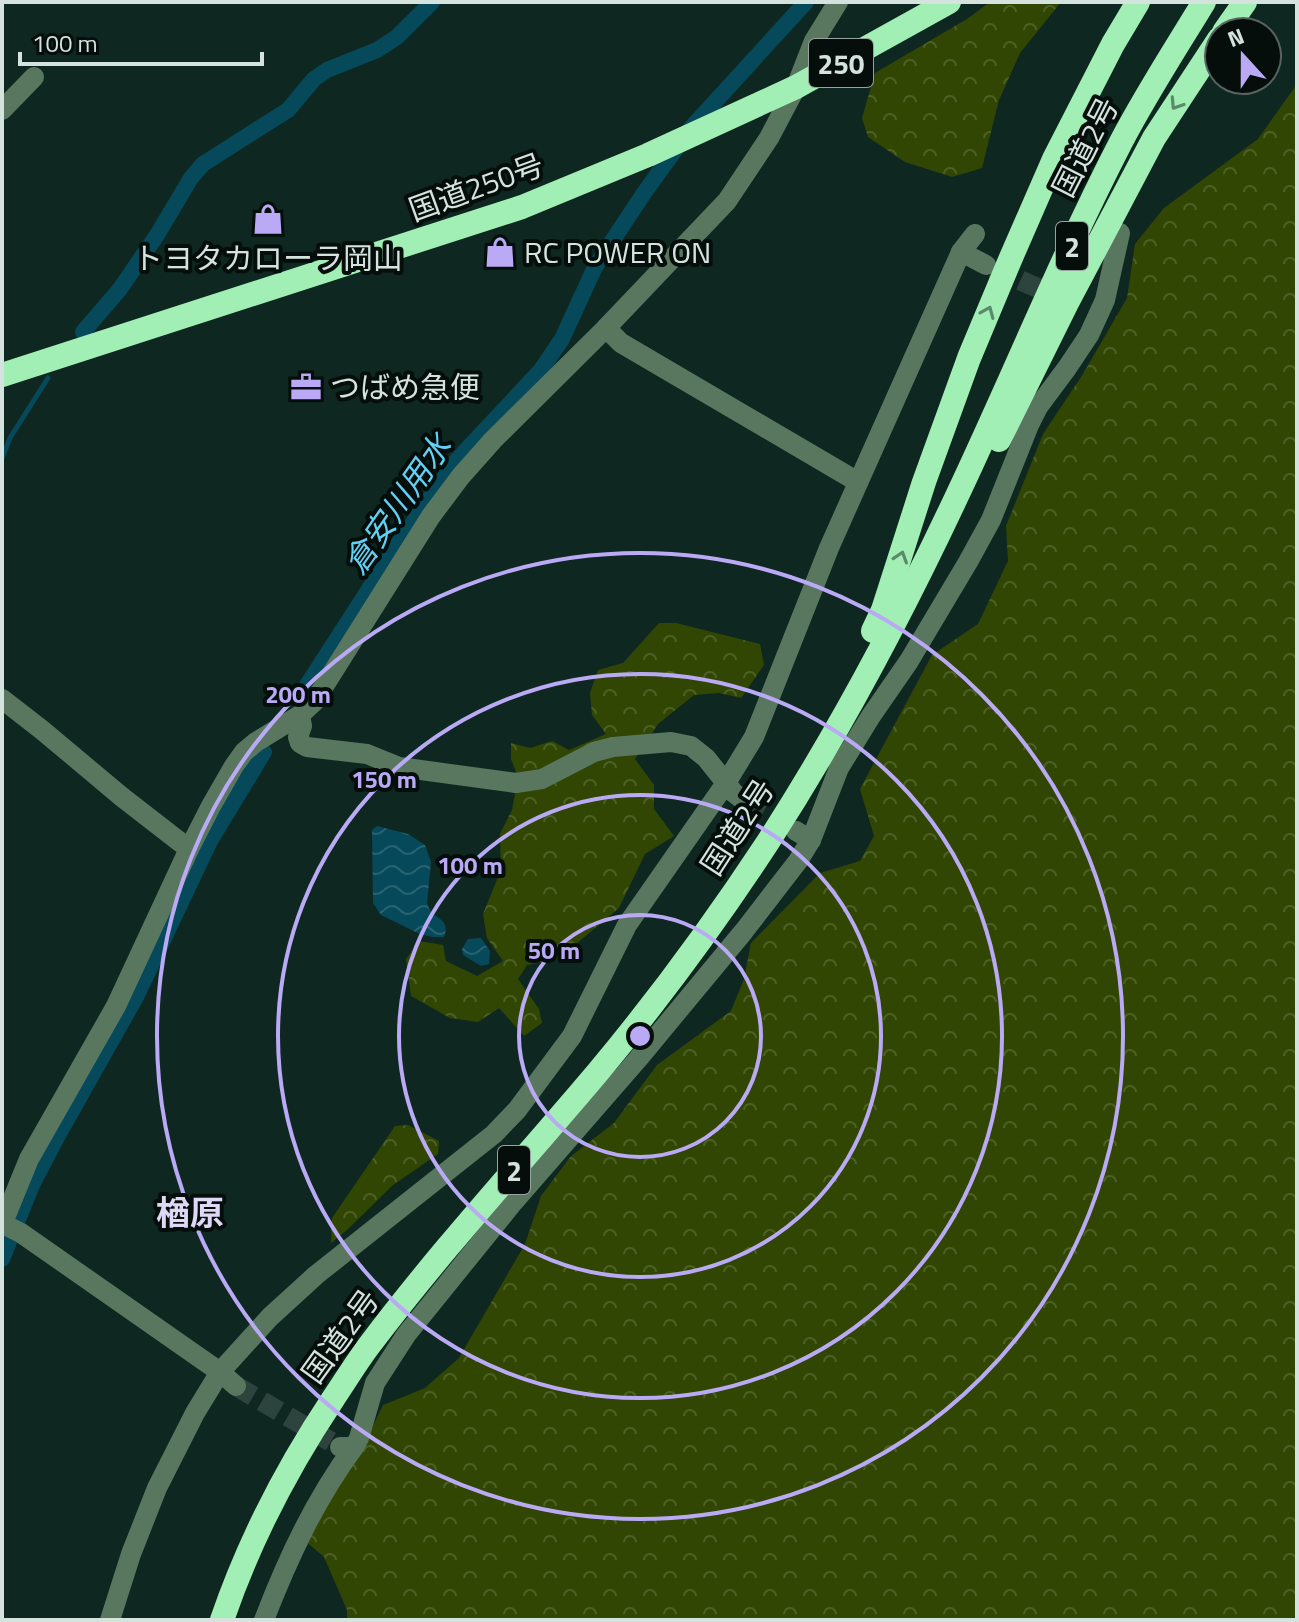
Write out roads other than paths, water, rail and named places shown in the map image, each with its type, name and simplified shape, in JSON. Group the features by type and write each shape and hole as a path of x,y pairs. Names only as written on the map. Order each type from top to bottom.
{"highway":[{"name":"国道250号","path":"2,375 522,207 648,155 796,87 949,2"},
{"path":"1113,44 1129,2"},
{"path":"834,734 857,667 883,610 924,482 969,358 1054,159 1138,2"},
{"name":"国道2号","path":"222,1620 264,1515 314,1428 367,1347 685,962 768,842 834,734 956,499 1122,140 1204,2"},
{"path":"956,499 978,482 1154,138 1203,63"}],"street":[{"path":"228,1379 8,1227 29,1159 116,1006 189,849 244,752 300,715 314,702 431,516 461,476 727,201 764,147 796,87 814,41 838,2"},
{"path":"2,110 34,77"},
{"path":"264,1620 286,1563 347,1447 359,1438 375,1383 406,1335 511,1205 744,931 798,861 803,835 839,768 909,661 991,520 1038,407 1089,335 1105,300 1120,233"},
{"path":"110,1620 157,1488 195,1413 228,1379 270,1317 316,1275 494,1134 517,1110 572,1036 627,925 726,783 754,737 858,482 961,252 975,234"},
{"path":"961,252 986,265"},
{"path":"1077,306 1096,316"},
{"path":"606,328 621,343 858,482"},
{"path":"2,699 189,849"},
{"path":"300,715 302,726 298,737 300,743 307,747 367,754 399,767 516,783 542,779 594,752 613,747 671,742 691,746 746,802"}],"water":[{"path":"377,826 408,834 425,845 431,862 427,903 445,926 444,937 420,934 381,915 373,903 372,830"},
{"path":"481,938 490,951 489,964 481,966 463,955 462,949 468,939"}],"waterway":[{"path":"83,332 120,289 203,164 288,110 314,79 327,70 377,50 397,37 432,2"},
{"name":"倉安川用水","path":"298,699 455,462 541,370 562,339 595,267 691,128 806,2"},
{"path":"2,458 10,438 48,378"},
{"name":"倉安川用水","path":"2,1259 32,1185 136,997 210,841 264,752"}],"tunnel":[{"path":"993,268 1062,299"},
{"path":"746,802 792,829"},
{"path":"236,1386 340,1447"}],"place":[{"name":"トヨタカローラ岡山","path":"268,219"},
{"name":"RC POWER ON","path":"500,252"},
{"name":"つばめ急便","path":"306,387"}],"district":[{"name":"楢原","path":"190,1212"}]}
